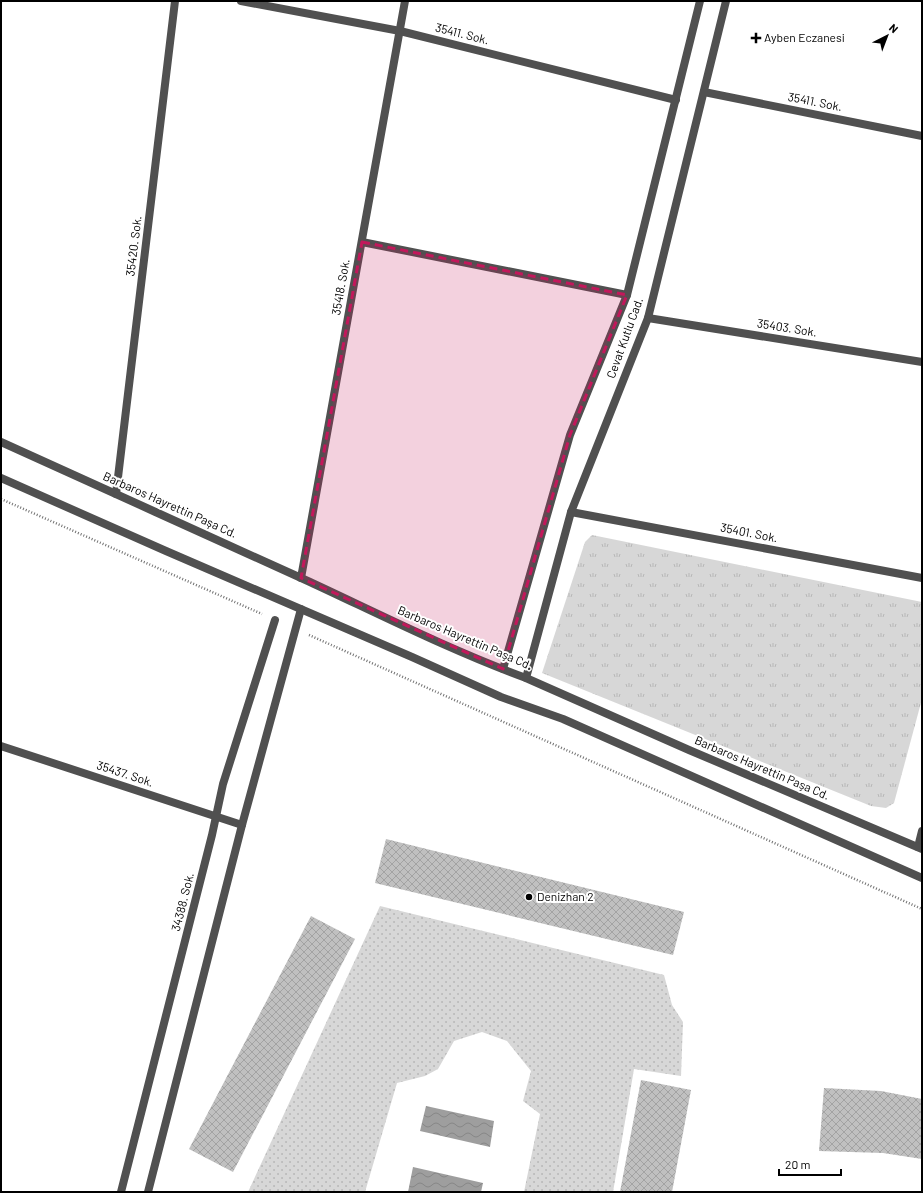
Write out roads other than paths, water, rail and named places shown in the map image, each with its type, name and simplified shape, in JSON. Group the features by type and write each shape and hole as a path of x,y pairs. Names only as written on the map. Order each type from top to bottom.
{"street":[{"name":"35420. Sok.","path":"116,494 175,1"},
{"name":"35411. Sok.","path":"241,1 400,31 676,100"},
{"name":"35418. Sok.","path":"301,578 405,1"},
{"name":"Cevat Kutlu Cad.","path":"503,669 570,435 627,295 700,1"},
{"name":"Cevat Kutlu Cad.","path":"526,678 571,512 648,318 726,1"},
{"name":"35411. Sok.","path":"704,92 922,136"},
{"path":"362,242 627,295"},
{"name":"35403. Sok.","path":"648,318 922,362"},
{"name":"Barbaros Hayrettin Paşa Cd.","path":"1,442 435,640 920,848"},
{"path":"1,478 501,697 562,719 922,878"},
{"name":"35401. Sok.","path":"571,512 922,578"},
{"path":"148,1192 242,825 301,609"},
{"name":"34388. Sok.","path":"121,1192 212,835 223,784 275,620"},
{"name":"35437. Sok.","path":"1,746 242,825"},
{"path":"920,848 922,831"}],"water":[{"path":"426,1106 494,1121 490,1147 420,1131"},
{"path":"413,1167 483,1183 481,1192 408,1192"}],"place":[{"name":"Ayben Eczanesi","path":"756,38"},
{"name":"Denizhan 2","path":"529,897"}]}
